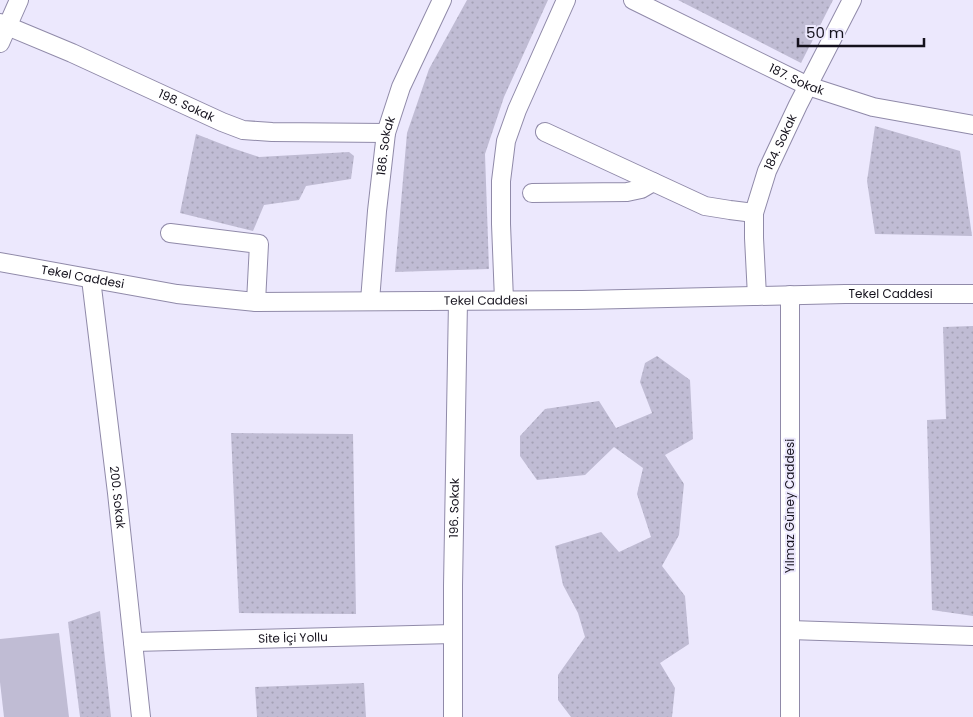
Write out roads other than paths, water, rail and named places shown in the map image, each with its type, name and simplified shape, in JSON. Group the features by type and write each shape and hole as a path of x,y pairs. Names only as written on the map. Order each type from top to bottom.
{"street":[{"path":"0,43 4,25 19,0"},
{"name":"186. Sokak","path":"370,301 377,211 386,133 401,87 442,0"},
{"path":"504,300 501,181 506,141 517,110 566,0"},
{"name":"187. Sokak","path":"633,0 808,86 873,108 973,126"},
{"name":"184. Sokak","path":"757,296 754,213 766,171 852,0"},
{"name":"198. Sokak","path":"4,25 72,53 243,130 386,133"},
{"path":"545,132 705,206 754,213"},
{"path":"532,193 627,192 641,189 653,182"},
{"path":"170,233 259,244 256,302"},
{"name":"Tekel Caddesi","path":"0,262 177,294 256,302 582,300 790,295 973,294"},
{"name":"200. Sokak","path":"91,279 117,493 141,717"},
{"name":"Yılmaz Güney Caddesi","path":"790,295 790,717"},
{"name":"196. Sokak","path":"453,717 458,300"},
{"path":"790,630 973,636"},
{"name":"Site İçi Yollu","path":"133,642 453,634"}]}
